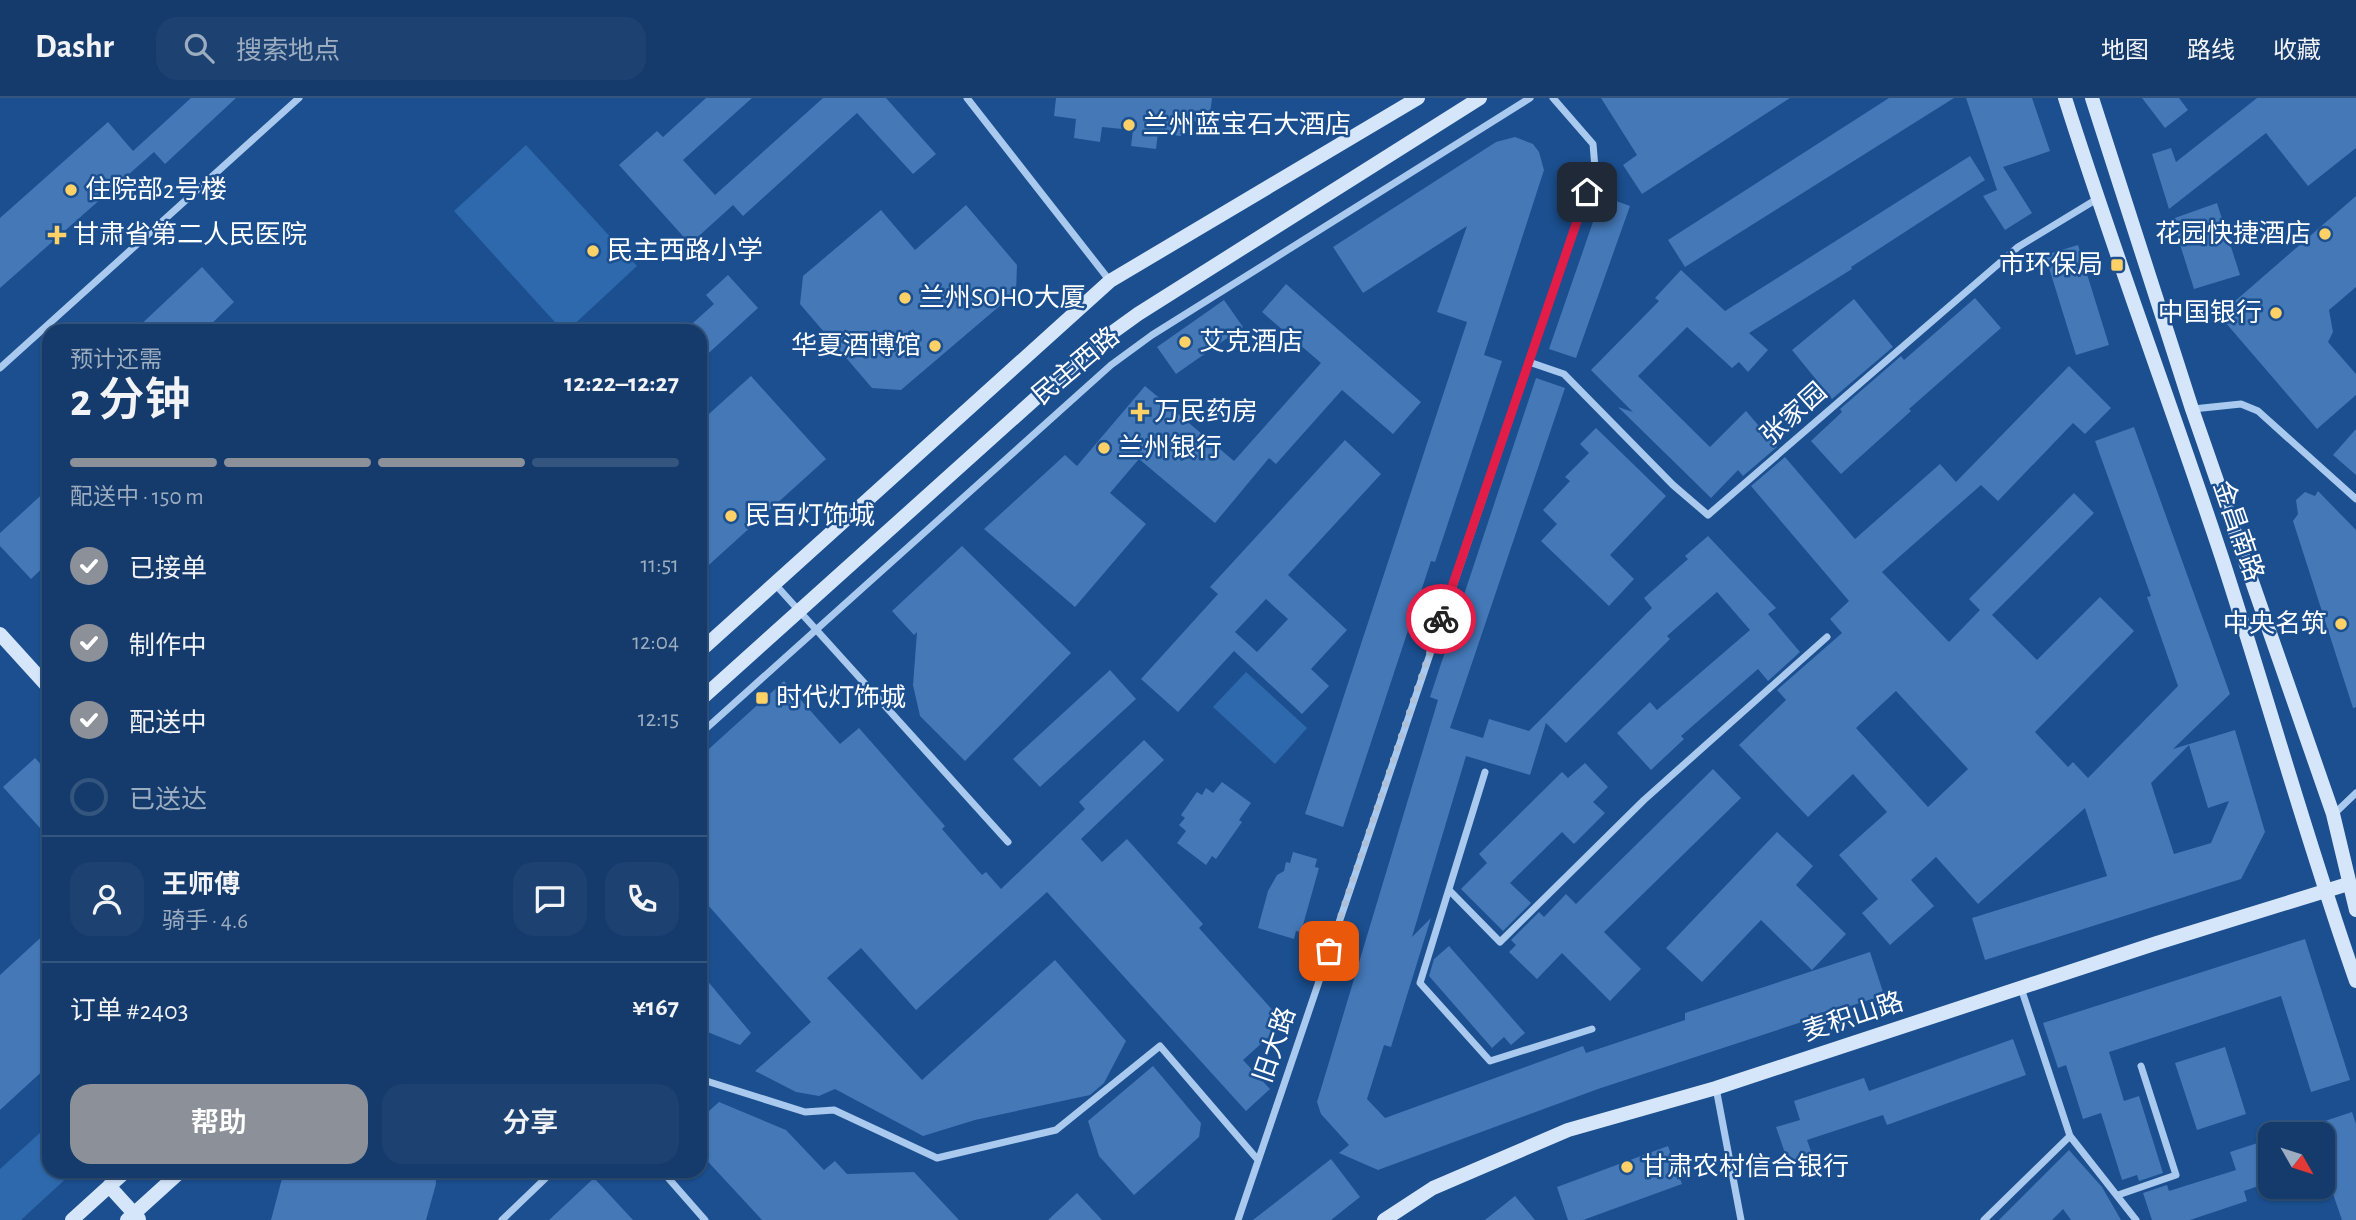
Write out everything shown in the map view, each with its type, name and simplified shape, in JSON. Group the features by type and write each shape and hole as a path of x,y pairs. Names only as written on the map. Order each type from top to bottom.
{"street":[{"path":"49,324 299,98"},
{"path":"967,98 1110,281"},
{"name":"民主西路","path":"707,645 1110,281 1418,98"},
{"name":"民主西路","path":"707,694 1095,345 1138,314 1480,98"},
{"name":"民主西路","path":"707,728 1111,365 1152,335 1531,98"},
{"name":"旧大路","path":"1238,1220 1595,168 1593,144 1553,98"},
{"name":"金昌南路","path":"2065,98 2097,199 2222,559 2324,889 2356,981"},
{"name":"金昌南路","path":"2092,98 2192,409 2333,814 2356,910"},
{"name":"张家园","path":"1529,362 1564,374 1672,485 1708,515 2018,247 2097,199"},
{"path":"0,368 42,330"},
{"path":"2192,409 2241,404 2258,411 2356,499"},
{"path":"774,583 1007,842"},
{"path":"0,634 42,680"},
{"path":"1449,890 1500,942 1644,800 1828,636"},
{"path":"1486,772 1420,983 1490,1061 1591,1029"},
{"path":"2333,814 2356,793"},
{"name":"麦积山路","path":"1384,1220 1433,1188 1568,1130 1716,1088 2324,889 2348,884"},
{"path":"2021,988 2070,1136 2136,1220"},
{"path":"707,1081 806,1112 834,1111 937,1158 1056,1130 1160,1046 1258,1160"},
{"path":"2118,1195 2176,1175 2141,1066"},
{"path":"1716,1088 1741,1220"},
{"path":"1984,1220 2070,1136"},
{"path":"72,1220 118,1178"},
{"path":"133,1218 174,1178"},
{"path":"133,1218 182,1178"},
{"path":"502,1220 546,1178"},
{"path":"668,1178 705,1220"},
{"path":"109,1186 133,1218"}],"shaded area":[{"path":"526,145 637,266 575,324 557,324 454,211"},
{"path":"1246,672 1307,728 1275,764 1213,707"},
{"path":"42,1131 42,1178 67,1178 21,1220 0,1220 0,1169"}],"building":[{"name":"住院部2号楼","path":"191,98 236,98 165,164 154,152 0,288 0,218 108,122 133,151"},
{"path":"706,98 752,98 683,160 715,195 823,98 886,98 936,154 913,174 857,113 743,216 733,205 690,244 619,165 657,131 663,137"},
{"name":"兰州蓝宝石大酒店","path":"1056,98 1212,98 1209,123 1183,120 1181,136 1158,133 1156,149 1131,146 1133,130 1102,127 1100,142 1074,138 1076,119 1054,116"},
{"path":"1601,98 1790,98 1642,194 1623,165 1637,155"},
{"path":"1889,98 1954,98 1685,267 1668,240"},
{"path":"1966,98 2032,98 2050,151 2003,167 2032,213 2005,230 1983,196 1997,190"},
{"path":"2142,98 2179,98 2188,110 2165,128"},
{"path":"2257,98 2356,98 2356,148 2308,186 2266,133 2169,209 2152,154 2171,148 2176,162"},
{"path":"1515,137 1533,144 1539,152 1544,170 1484,355 1502,361 1435,562 1431,561 1343,827 1305,814 1467,322 1437,312 1467,226 1363,293 1333,247 1496,142"},
{"path":"1970,156 1985,180 1851,267 1852,269 1749,333 1768,350 1748,372 1739,362 1732,368 1687,327 1638,376 1710,447 1746,411 1777,447 1743,476 1738,470 1711,498 1618,407 1633,412 1591,370 1659,301 1655,298 1681,270 1725,311"},
{"path":"1602,196 1630,206 1576,358 1549,349"},
{"name":"中国银行","path":"2356,196 2356,287 2329,310 2333,332 2328,342 2356,374 2356,395 2317,429 2219,315"},
{"path":"2217,203 2240,275 2194,289 2172,219"},
{"name":"兰州SOHO大厦","path":"966,205 1017,265 1016,292 901,390 872,388 800,304 803,276 881,210 915,250"},
{"path":"2078,245 2109,345 2076,355 2045,255"},
{"path":"202,267 234,302 211,324 141,324"},
{"path":"728,275 758,308 707,355 707,324 692,324 714,304 706,295"},
{"path":"1286,284 1421,402 1393,434 1342,390 1276,464 1269,458 1215,523 1139,459 1110,493 1146,524 1075,607 984,529 1065,455 1077,466 1145,386 1234,461 1321,363 1262,312"},
{"path":"1975,298 2001,328 1909,409 1911,411 1841,474 1811,441 1842,412 1840,409 1901,356 1904,360"},
{"path":"1854,299 1893,347 1832,399 1792,350"},
{"path":"1224,300 1243,327 1176,374 1157,347"},
{"path":"2069,366 2111,408 2085,434 2073,423 1998,501 1981,485 1882,572 1949,642 1980,610 1969,599 2074,493 2094,513 1992,615 2037,660 2100,597 2134,631 2035,732 2068,767 2073,762 2088,778 2178,686 2147,597 2151,596 2095,441 2134,427 2230,694 2173,749 2235,730 2265,832 2241,879 1985,960 1972,918 2107,876 2085,808 1978,904 1936,857 1911,880 1934,906 1890,945 1862,913 1878,899 1839,855 1887,812 1853,774 1808,817 1739,745 1786,700 1777,690 1842,633 1830,619 1849,601 1751,486 1785,457 1855,539 1940,464 1956,482","holes":["1896,691 1968,769 1928,807 1856,728","2189,745 2208,808 2229,801 2211,843 2174,854 2151,783"]},
{"name":"民百灯饰城","path":"751,376 826,459 707,567 707,416"},
{"path":"1536,378 1565,388 1450,728 1483,738 1489,719 1529,731 1652,608 1644,598 1688,559 1685,556 1708,536 1776,608 1768,614 1800,652 1768,681 1758,669 1681,736 1684,739 1651,770 1617,733 1650,702 1657,710 1750,630 1717,592 1667,636 1670,639 1566,743 1546,723 1530,775 1466,756 1412,937 1431,918 1391,1047 1384,1045 1367,1099 1385,1118 1583,1046 1586,1053 1685,1020 1685,1013 1870,952 1884,995 1598,1089 1378,1170 1339,1153 1349,1145 1321,1114 1317,1102 1438,700 1430,697"},
{"path":"1596,428 1666,496 1610,555 1634,579 1609,606 1541,541 1557,524 1543,510 1570,481 1565,477 1589,453 1580,444"},
{"path":"2356,429 2356,475 2333,455"},
{"path":"1345,440 1381,474 1288,575 1347,630 1311,669 1329,686 1302,714 1234,651 1178,712 1141,679 1218,594 1210,587","holes":["1266,599 1288,619 1257,652 1235,632"]},
{"name":"中央名筑","path":"2318,491 2356,530 2356,707 2353,708 2293,521 2298,514 2296,500 2305,492 2315,496"},
{"path":"42,494 42,569 31,579 0,546 0,533"},
{"path":"962,546 1071,653 965,761 920,716 913,685 917,632 914,635 892,611"},
{"path":"1110,670 1136,699 1040,787 1013,759"},
{"path":"784,681 840,744 859,728 945,826 942,829 982,875 986,872 1001,889 1085,809 1079,802 1144,740 1164,760 1081,839 1102,862 1127,839 1203,924 1199,928 1284,1023 1243,1060 1270,1089 1246,1111 1047,892 916,1010 861,948 827,978 922,1080 1055,960 1126,1041 1104,1083 1090,1095 975,1120 923,1136 835,1089 819,1096 796,1092 755,1071 811,1022 707,904 707,751"},
{"path":"35,758 42,766 42,830 3,787"},
{"path":"1585,763 1608,787 1593,802 1605,813 1574,844 1562,832 1510,883 1531,903 1503,931 1461,889 1487,863 1479,854 1562,772 1568,778"},
{"path":"1713,769 1741,798 1604,932 1641,969 1610,1001 1562,953 1537,979 1509,952 1516,945 1511,940 1539,912 1544,917 1566,894 1576,904"},
{"path":"1222,782 1251,803 1239,820 1242,822 1216,859 1212,856 1206,865 1177,843 1186,831 1179,825 1185,818 1181,815 1197,792 1202,795 1206,788 1213,793"},
{"path":"1777,832 1813,866 1796,885 1846,934 1812,970 1761,920 1702,982 1666,948"},
{"path":"1293,852 1317,859 1315,867 1319,868 1301,932 1296,931 1294,939 1258,928 1268,891 1277,875 1284,871 1286,862 1290,863"},
{"path":"42,936 42,1071 0,1110 0,975"},
{"path":"2305,939 2350,1080 2311,1092 2281,996 2109,1052 2124,1101 2139,1096 2163,1173 2139,1181 2137,1175 2122,1180 2101,1113 2083,1119 2066,1065 2058,1068 2043,1023"},
{"path":"1449,946 1525,1033 1511,1045 1504,1037 1492,1048 1429,976 1434,959"},
{"path":"707,980 751,1033 740,1045 707,1032"},
{"path":"2013,1039 2026,1075 1887,1125 1883,1115 1807,1140 1813,1157 1789,1165 1776,1127 1800,1120 1794,1101 1864,1078 1869,1091"},
{"path":"2225,1047 2246,1114 2197,1130 2175,1063"},
{"path":"1153,1066 1201,1123 1199,1137 1134,1195 1099,1156 1088,1121"},
{"path":"719,1102 786,1130 824,1170 835,1161 847,1174 914,1172 959,1220 762,1220 707,1161 707,1113"},
{"path":"2352,1112 2356,1124 2356,1220 2342,1220 2335,1199 2335,1122 2322,1122"},
{"path":"2258,1143 2258,1186 2244,1191 2247,1201 2190,1220 2152,1220 2143,1193 2167,1185 2169,1191 2236,1170 2230,1152"},
{"path":"1668,1146 1682,1184 1583,1220 1568,1220 1557,1187"},
{"path":"2069,1150 2102,1187 2121,1220 2071,1220 2063,1209 2052,1220 1999,1220"},
{"path":"1331,1159 1360,1197 1331,1220 1253,1220"},
{"path":"282,1178 436,1178 426,1220 271,1220"},
{"path":"594,1178 633,1220 549,1220"},
{"path":"1077,1193 1102,1220 1048,1220"},
{"path":"1515,1196 1535,1220 1485,1220"}],"way so far":[{"path":"1329,951 1441,619"}],"place":[{"name":"兰州蓝宝石大酒店","path":"1129,125"},
{"name":"住院部2号楼","path":"71,190"},
{"name":"花园快捷酒店","path":"2325,234"},
{"name":"甘肃省第二人民医院","path":"57,235"},
{"name":"民主西路小学","path":"593,251"},
{"name":"市环保局","path":"2117,265"},
{"name":"兰州SOHO大厦","path":"905,298"},
{"name":"中国银行","path":"2276,313"},
{"name":"艾克酒店","path":"1185,342"},
{"name":"华夏酒博馆","path":"935,346"},
{"name":"万民药房","path":"1140,412"},
{"name":"兰州银行","path":"1104,448"},
{"name":"民百灯饰城","path":"731,516"},
{"name":"中央名筑","path":"2341,624"},
{"name":"时代灯饰城","path":"762,698"},
{"name":"甘肃农村信合银行","path":"1627,1167"}],"route":[{"path":"1441,619 1587,192"}]}
